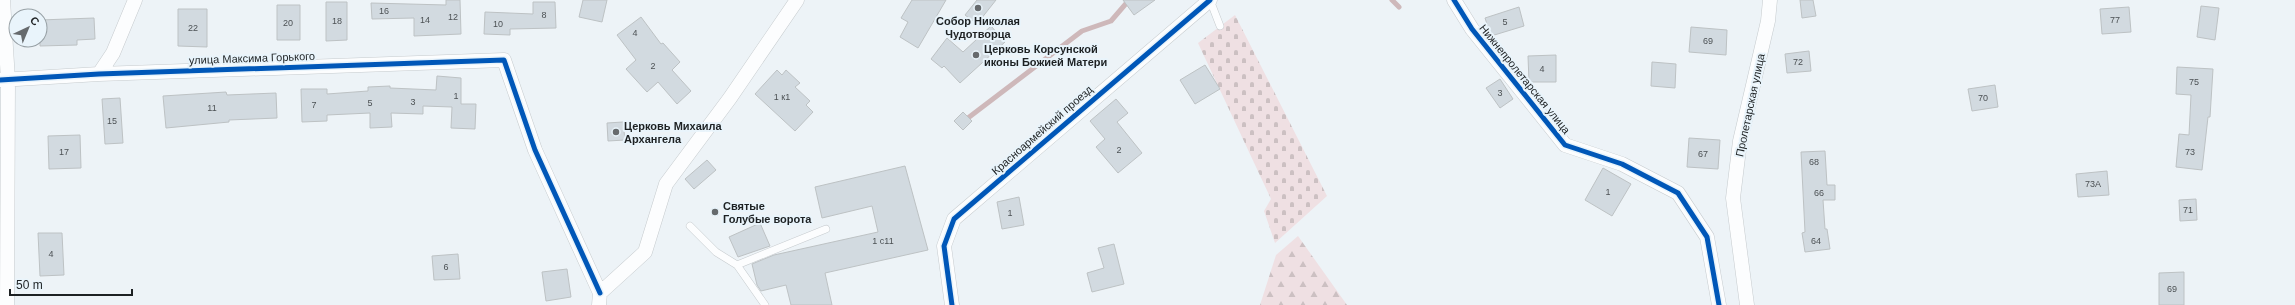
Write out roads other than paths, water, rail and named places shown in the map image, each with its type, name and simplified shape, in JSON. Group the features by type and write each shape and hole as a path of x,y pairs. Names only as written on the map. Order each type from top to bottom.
{"street":[{"path":"2,0 4,80 4,300"},
{"path":"99,74 113,53 135,0"},
{"path":"599,299 645,252 666,184 730,98 797,0"},
{"name":"Красноармейский проезд","path":"952,305 944,246 954,219 1210,0"},
{"name":"Нижнепролетарская улица","path":"1454,0 1476,34 1565,145 1622,164 1678,193 1708,237 1719,305"},
{"name":"Пролетарская улица","path":"1746,305 1733,198 1740,141 1768,21 1770,0"},
{"name":"улица Максима Горького","path":"4,80 99,74 504,60 535,150 599,299"}],"lane":[{"path":"1210,0 1220,26"},
{"path":"690,226 716,252 737,265 765,305"},
{"path":"737,265 826,229"}],"waterway":[{"path":"964,121 1082,31 1111,21 1129,0"},
{"path":"1392,0 1399,7"}],"place":[{"name":"Собор Николая Чудотворца","path":"978,8"},
{"name":"Церковь Корсунской иконы Божией Матери","path":"976,55"},
{"name":"Церковь Михаила Архангела","path":"616,132"},
{"name":"Святые Голубые ворота","path":"715,212"}]}
